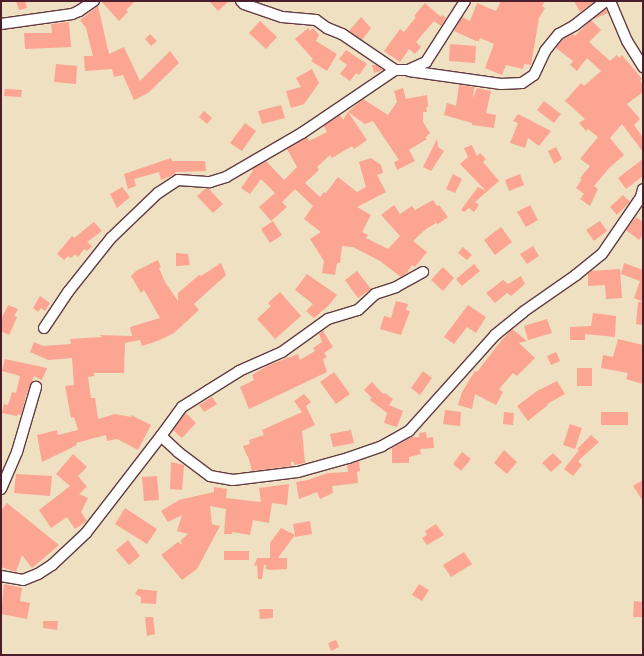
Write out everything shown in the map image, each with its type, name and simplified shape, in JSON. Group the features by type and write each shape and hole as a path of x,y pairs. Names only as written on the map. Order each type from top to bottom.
{"street":[{"path":"1,24 72,14 94,1"},
{"path":"241,1 244,4 282,17 316,20 327,28 342,34 395,70"},
{"path":"408,70 426,62 465,1"},
{"path":"44,328 68,292 111,238 158,193 178,180 210,182 226,177 302,133 395,70 408,70 501,84 522,83 534,75 545,51 559,34 575,25 606,1"},
{"path":"610,1 627,41 643,67"},
{"path":"161,436 178,452 210,476 233,480 298,472 382,446 408,430 495,335 523,312 576,275 602,254 641,197 643,189"},
{"path":"623,224 643,202"},
{"path":"1,576 23,580 38,574 52,565 86,533 182,407 239,371 282,352 328,319 358,310 375,294 396,287 423,272"},
{"path":"1,489 17,452 36,387"}],"building":[{"path":"16,1 25,1 27,8 19,10"},
{"path":"101,1 135,1 126,10 128,12 119,21"},
{"path":"209,1 229,1 218,11"},
{"path":"501,1 545,1 542,6 545,8 539,18 531,65 524,64 523,69 506,65 502,75 485,68 494,44 480,38 479,41 476,41 454,31 462,17 470,21 477,3 496,11"},
{"path":"574,1 595,1 580,12"},
{"path":"425,3 441,17 442,15 446,18 441,26 434,21 416,42 421,47 415,54 409,49 400,62 384,51 400,29 404,32 416,17 414,16"},
{"path":"98,6 109,54 124,47 140,81 170,51 179,63 148,93 134,100 123,75 114,77 112,69 85,71 84,56 93,56 86,28 80,20"},
{"path":"606,9 608,13 592,20"},
{"path":"361,17 371,28 362,40 349,31"},
{"path":"591,20 601,30 589,42 610,61 617,55 619,58 622,55 642,79 640,81 643,85 643,92 627,104 640,119 634,125 643,138 643,152 622,124 610,138 624,155 609,168 594,186 598,189 590,206 580,199 584,194 576,188 582,179 580,178 590,166 580,159 598,137 588,129 586,131 579,123 585,119 565,101 581,83 584,86 601,71 587,58 577,71 570,65 573,61 556,48 563,39 573,34 575,36"},
{"path":"260,21 277,37 266,49 249,33"},
{"path":"69,22 71,47 25,49 24,33 52,33 51,24"},
{"path":"308,28 310,31 313,28 319,35 316,41 337,54 327,71 311,61 313,59 295,39"},
{"path":"150,34 157,41 151,46 145,39"},
{"path":"450,44 476,46 475,63 449,61"},
{"path":"346,50 367,64 359,75 356,73 350,81 340,74 347,65 339,59"},
{"path":"56,64 77,66 76,84 54,82"},
{"path":"372,65 376,65 383,70 374,73"},
{"path":"312,69 319,83 304,104 291,108 286,91 301,87 296,78"},
{"path":"459,85 474,87 473,98 477,88 491,91 486,113 496,115 494,128 472,125 472,123 444,115 447,103 456,106"},
{"path":"403,88 406,99 427,95 428,107 426,107 427,112 423,112 423,122 430,133 425,138 427,139 409,150 415,161 397,170 394,162 399,160 373,121 365,124 348,112 363,99 388,115 397,102 394,91"},
{"path":"5,89 22,90 21,97 4,96"},
{"path":"544,101 561,114 554,123 537,110"},
{"path":"281,105 285,118 262,124 258,111"},
{"path":"204,111 212,118 207,124 199,117"},
{"path":"348,112 367,140 354,149 352,146 332,158 330,155 317,167 319,170 305,183 320,197 324,192 326,193 338,177 357,192 366,187 359,162 371,158 381,165 383,173 377,175 386,192 357,207 371,215 362,232 368,235 366,238 388,249 400,236 381,215 394,205 400,214 412,206 415,210 433,200 448,217 438,224 436,223 426,229 413,241 427,252 415,267 412,265 406,274 401,277 380,261 353,247 342,246 340,263 337,263 335,275 322,273 324,261 310,239 321,232 304,219 313,206 295,189 282,202 287,207 271,221 259,207 275,193 261,179 250,194 241,188 253,171 252,169 266,161 284,180 297,167 287,149 307,137 309,141 327,132 324,126 340,115 343,120"},
{"path":"518,114 551,131 539,146 528,138 525,148 510,143 518,123 513,121"},
{"path":"245,123 256,131 242,151 230,143"},
{"path":"437,139 438,147 444,151 431,171 423,167"},
{"path":"472,145 477,156 480,153 486,159 483,162 499,181 475,202 479,205 474,212 469,208 464,212 461,210 478,187 486,191 460,164 468,157 464,148"},
{"path":"556,147 562,159 554,164 548,151"},
{"path":"171,158 172,161 205,161 206,171 175,172 176,174 161,180 159,172 134,179 136,186 128,189 124,174"},
{"path":"643,159 643,176 626,189 618,178"},
{"path":"453,174 462,179 455,193 446,189"},
{"path":"520,174 524,185 509,191 505,180"},
{"path":"122,187 130,197 117,208 110,194"},
{"path":"208,188 223,204 213,213 197,196"},
{"path":"623,195 630,202 617,215 610,207"},
{"path":"530,205 538,220 526,227 517,212"},
{"path":"636,217 643,222 643,235 639,240 626,230"},
{"path":"273,221 282,235 270,243 261,229"},
{"path":"600,221 607,231 594,241 586,230"},
{"path":"94,222 102,231 87,242 92,246 87,251 84,249 78,257 75,254 71,258 68,256 64,260 57,254 72,236 74,238"},
{"path":"501,227 512,242 495,255 484,240"},
{"path":"533,246 539,256 527,264 520,254"},
{"path":"463,247 472,255 467,260 458,253"},
{"path":"176,253 188,254 190,265 176,266"},
{"path":"158,260 161,267 159,268 165,282 178,301 178,293 199,275 201,276 221,263 226,275 194,304 199,310 174,333 160,340 142,346 140,340 125,343 124,373 94,373 94,376 88,377 91,398 95,398 98,419 115,414 131,417 131,415 151,425 138,450 117,439 107,441 106,435 76,443 77,445 42,462 37,435 57,430 58,435 78,430 74,417 71,418 65,386 74,385 72,358 48,360 30,352 34,342 43,346 71,344 70,339 102,337 100,335 132,336 130,327 160,318 144,290 141,293 131,276 136,271"},
{"path":"624,263 643,270 643,302 634,298 640,281 621,274"},
{"path":"474,264 480,271 462,286 456,279"},
{"path":"443,267 454,278 443,291 431,280"},
{"path":"620,269 622,298 606,299 605,285 588,286 588,274 591,271"},
{"path":"357,271 371,289 358,298 345,280"},
{"path":"307,274 337,295 329,305 314,318 306,311 313,304 295,290"},
{"path":"521,276 525,284 511,296 507,293 495,303 486,293 503,280 508,284"},
{"path":"280,292 301,316 275,339 257,319 271,306 268,303"},
{"path":"40,296 50,303 45,311 41,308 38,312 33,308"},
{"path":"396,301 408,304 406,310 410,311 401,335 380,329 384,316 391,318"},
{"path":"638,302 643,302 643,325 636,324"},
{"path":"8,305 18,309 14,316 17,317 9,335 1,331 1,320"},
{"path":"468,305 486,317 476,333 467,327 454,344 444,337"},
{"path":"593,313 616,316 615,337 585,334 585,340 570,340 570,327 591,326"},
{"path":"547,319 552,333 528,340 524,326"},
{"path":"512,329 527,341 519,343 535,358 517,376 513,373 499,389 503,392 496,405 475,394 472,409 458,405 462,392 475,371 477,372"},
{"path":"323,331 333,347 324,353 327,357 323,359 327,372 249,409 240,387 254,380 252,375 269,365 298,354 300,360 315,351 313,348 322,342 319,334"},
{"path":"618,339 643,345 643,384 626,379 628,373 601,368 603,355 613,357"},
{"path":"556,352 560,361 551,365 547,356"},
{"path":"5,359 47,368 42,380 34,376 26,396 21,415 18,414 17,416 2,413 4,404 8,405 12,392 16,393 20,376 2,371"},
{"path":"577,368 592,368 592,386 577,386"},
{"path":"423,371 432,378 420,395 411,388"},
{"path":"334,372 350,394 336,404 320,382"},
{"path":"557,381 565,394 547,404 548,405 528,421 517,406 537,391"},
{"path":"372,382 383,394 385,393 393,399 389,405 403,411 397,427 384,423 387,413 370,400 371,398 373,399 364,390"},
{"path":"304,394 311,402 306,406 315,425 302,431 305,463 294,465 294,462 291,462 291,466 252,471 248,456 243,446 250,444 249,440 264,435 262,430 302,412 294,401"},
{"path":"212,397 217,404 204,412 199,405"},
{"path":"445,410 461,412 460,426 443,424"},
{"path":"504,412 514,413 513,425 503,424"},
{"path":"601,412 628,412 628,425 601,425"},
{"path":"186,413 196,423 182,438 173,430"},
{"path":"570,424 582,428 575,449 563,445"},
{"path":"351,430 354,443 333,447 330,434"},
{"path":"426,432 427,438 433,437 434,448 420,449 421,454 409,457 409,463 392,463 392,448 411,437 419,437 419,433"},
{"path":"591,435 599,442 578,461 582,465 573,476 564,469 579,450 577,449"},
{"path":"504,450 517,462 507,474 494,463"},
{"path":"462,452 471,459 461,471 453,464"},
{"path":"553,453 562,462 551,472 542,463"},
{"path":"73,454 87,467 78,476 87,487 79,494 88,498 81,512 87,521 75,529 67,517 51,528 39,510 70,486 56,474"},
{"path":"359,461 360,471 357,472 358,483 332,486 333,493 320,499 317,492 299,499 296,482 308,480 328,473 348,472 347,465"},
{"path":"171,462 184,465 182,490 170,489"},
{"path":"16,474 52,476 50,496 14,493"},
{"path":"157,476 159,500 144,501 142,477"},
{"path":"643,480 643,501 633,486"},
{"path":"289,484 287,505 272,503 269,523 253,520 250,535 232,532 232,534 224,534 226,509 210,506 212,524 220,526 197,569 182,580 161,555 178,542 183,545 180,541 188,534 177,531 182,515 168,522 161,511 179,500 214,492 214,487 227,489 226,498 261,502 259,488"},
{"path":"7,503 59,545 32,568 22,555 16,572 1,567 1,510"},
{"path":"125,508 157,529 147,544 115,524"},
{"path":"310,521 312,534 295,537 293,524"},
{"path":"436,524 444,535 427,545 422,538 427,535 425,531"},
{"path":"281,528 295,535 278,558 287,558 287,569 270,570 266,569 266,565 264,565 262,579 258,579 257,565 254,566 257,558 270,558 270,543"},
{"path":"128,540 140,556 129,565 116,550"},
{"path":"224,551 249,551 249,560 224,560"},
{"path":"464,552 472,564 451,577 443,565"},
{"path":"4,584 22,588 20,601 30,603 27,619 1,614"},
{"path":"419,584 429,590 422,601 412,595"},
{"path":"138,589 157,591 156,604 141,603 141,597 135,594"},
{"path":"634,601 643,602 643,617 633,617"},
{"path":"259,609 273,609 273,618 260,619"},
{"path":"145,617 153,617 155,634 147,636"},
{"path":"43,621 58,621 57,630 43,628"},
{"path":"336,640 339,647 331,651 328,643"}]}
